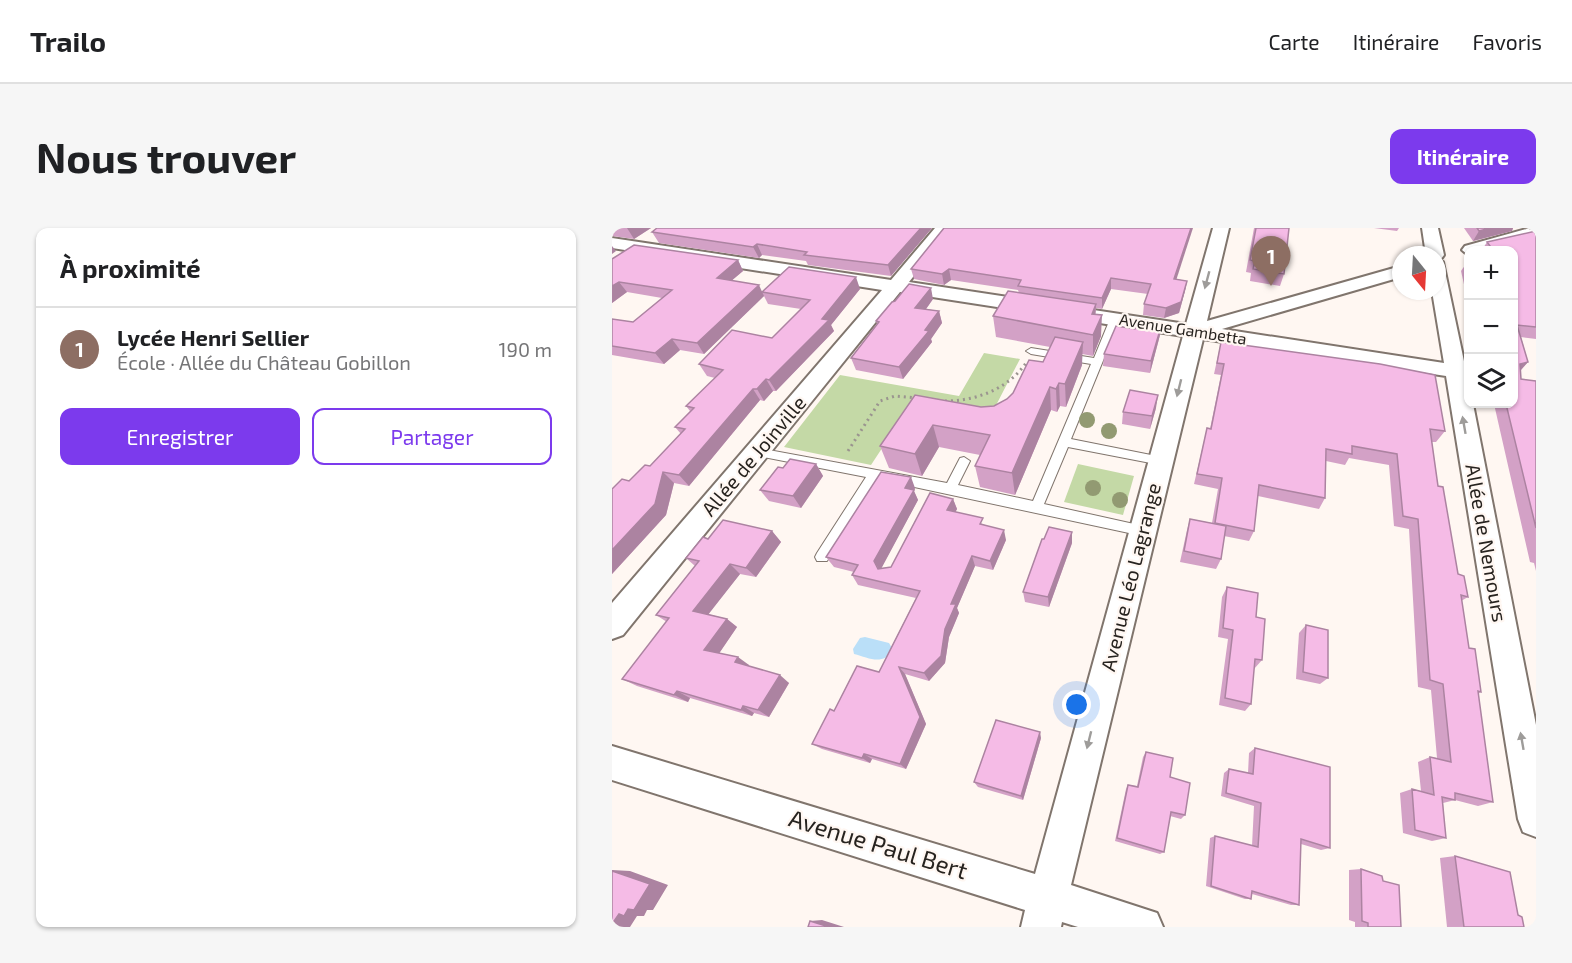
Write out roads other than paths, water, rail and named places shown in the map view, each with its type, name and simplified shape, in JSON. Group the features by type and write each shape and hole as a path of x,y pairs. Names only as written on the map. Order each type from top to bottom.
{"street":[{"name":"Allée de Joinville","path":"612,625 944,228"},
{"name":"Avenue Léo Lagrange","path":"1045,913 1221,228"},
{"name":"Allée de Nemours","path":"1430,228 1451,256 1462,372 1536,819"},
{"path":"1451,256 1536,232"},
{"path":"637,246 659,233"},
{"name":"Avenue Gambetta","path":"615,251 637,246 1462,372"},
{"path":"1194,331 1392,274"},
{"name":"Avenue Paul Bert","path":"612,763 1045,913 1143,927"}],"lane":[{"path":"1037,507 1115,319"},
{"path":"1031,351 1097,362"},
{"path":"1064,442 1161,461"},
{"path":"758,452 874,474 933,490 951,488 1143,531"},
{"path":"951,488 964,461"},
{"path":"822,557 874,474"}],"water":[{"path":"865,637 889,643 893,650 885,658 880,659 870,659 854,654 853,649 860,638"}],"place":[{"name":"Lycée Henri Sellier","path":"1271,286"}]}
